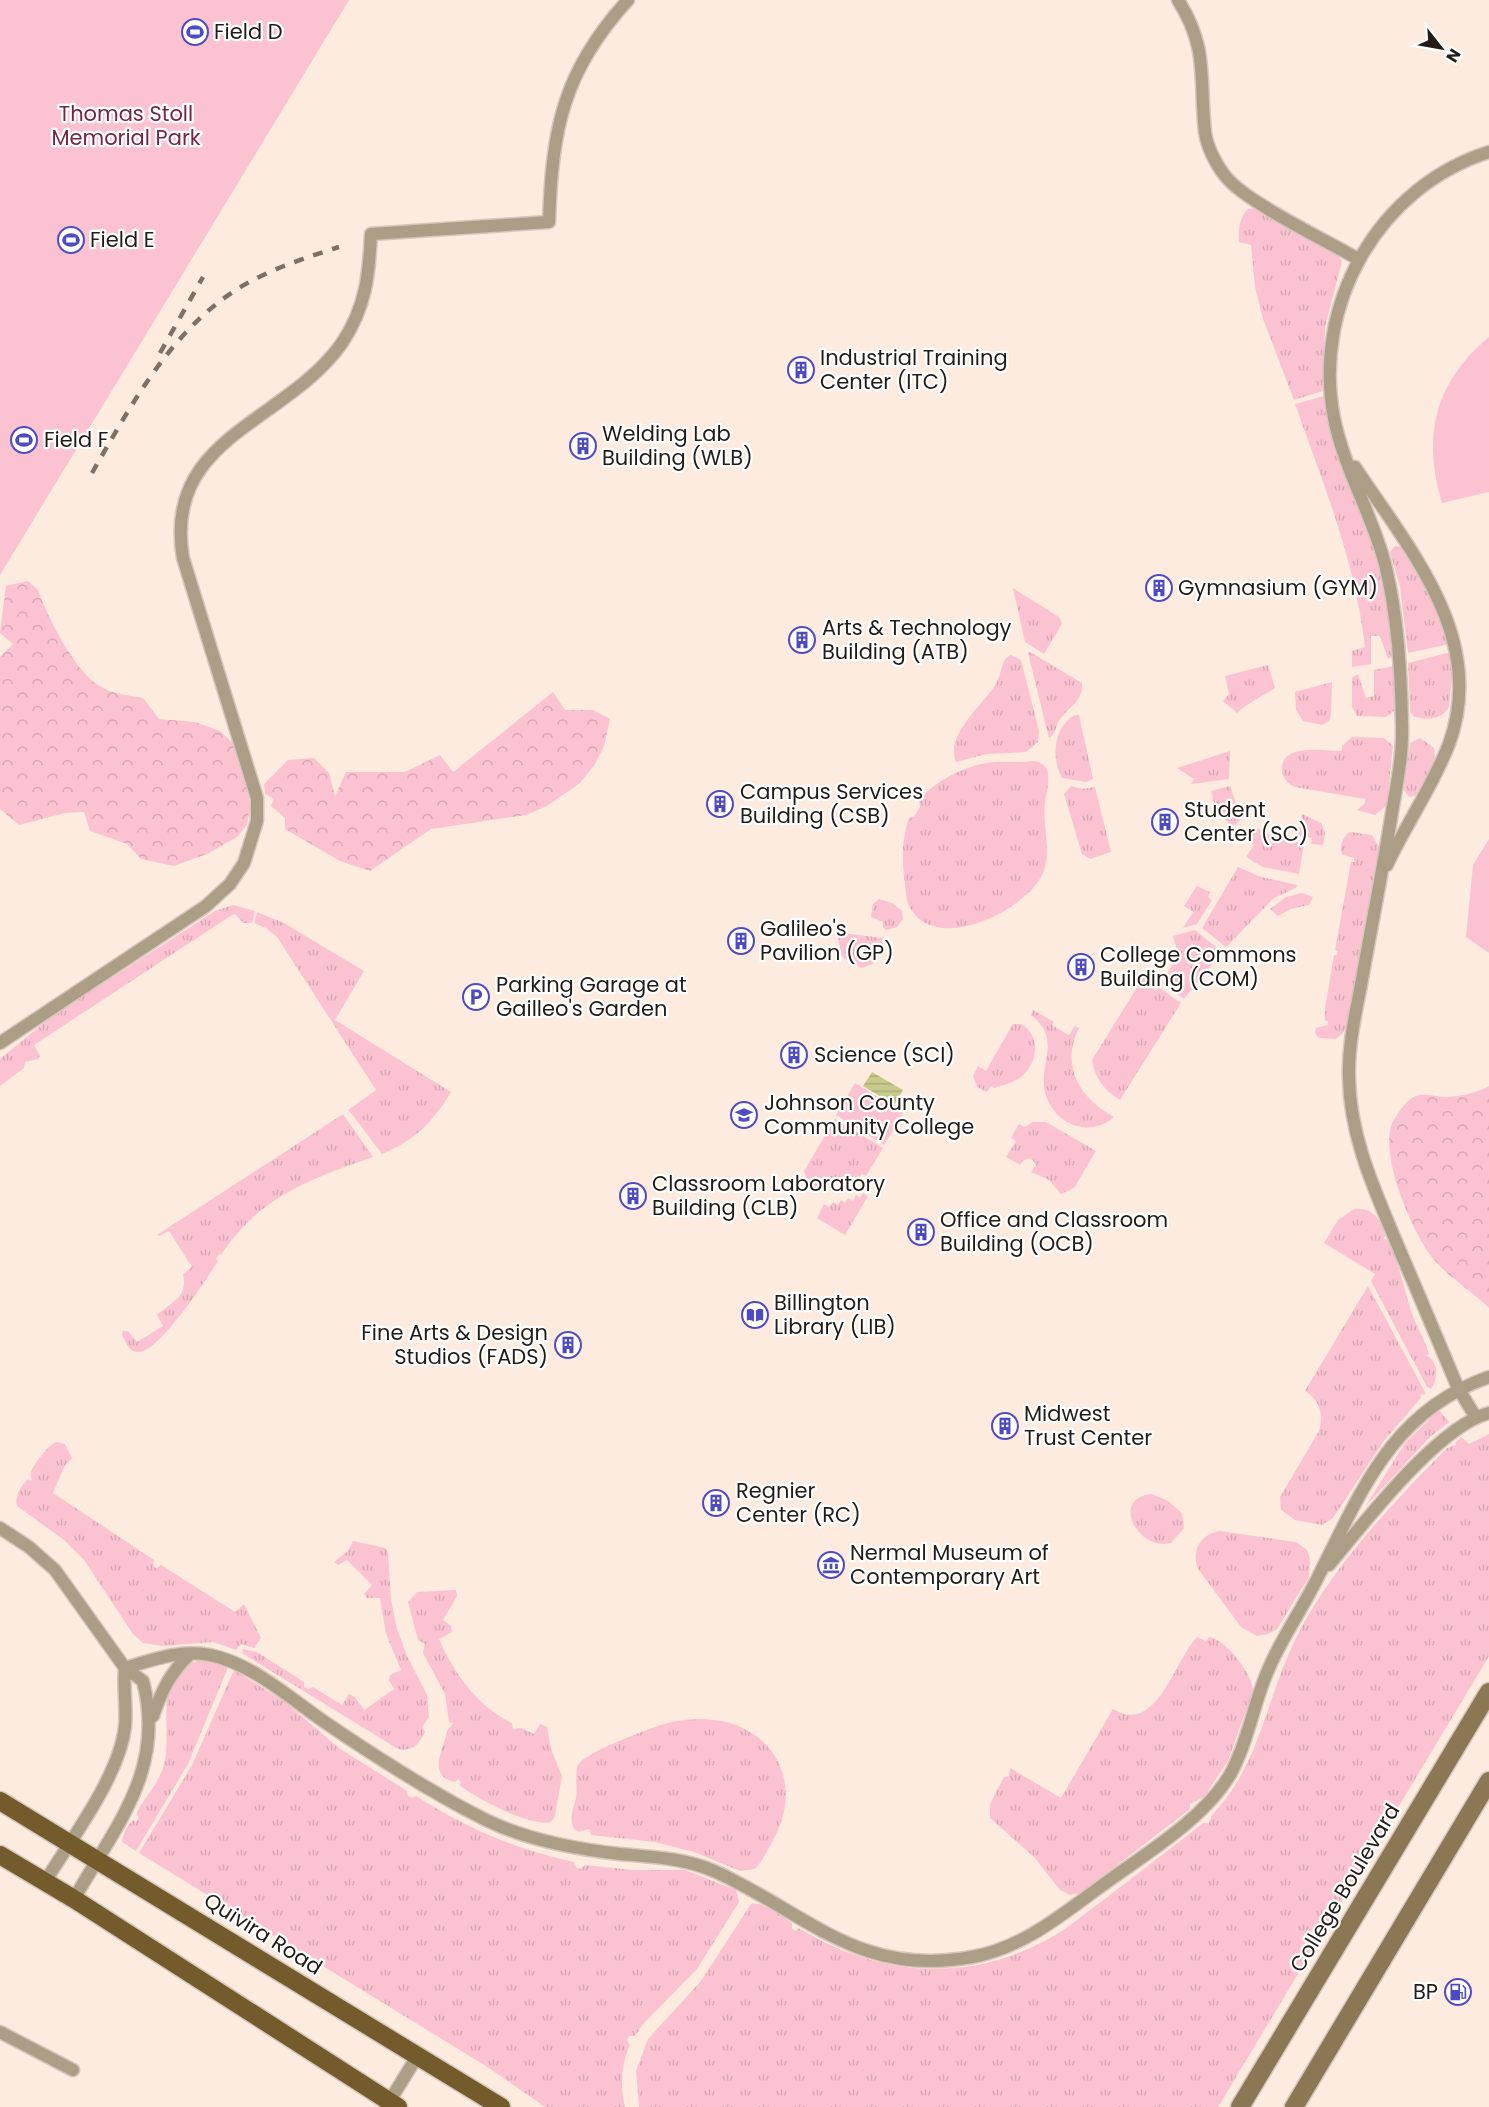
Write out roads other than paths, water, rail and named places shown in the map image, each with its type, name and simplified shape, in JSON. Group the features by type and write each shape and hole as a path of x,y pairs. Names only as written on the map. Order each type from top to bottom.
{"main road":[{"name":"College Boulevard","path":"1240,2107 1489,1692"},
{"path":"1294,2107 1489,1781"},
{"name":"Quivira Road","path":"0,1801 501,2107"},
{"path":"0,1855 74,1899 391,2105"}],"street":[{"path":"0,1042 206,906 230,884 252,843 257,821 253,778 183,558 179,532 181,510 196,472 211,455 310,376 341,343 352,325 369,279 371,234 549,222 553,149 564,105 594,42 628,0"},
{"path":"1178,0 1198,40 1203,67 1206,134 1214,158 1227,178 1244,193 1358,259"},
{"path":"1475,1416 1458,1388 1371,1181 1356,1136 1351,1106 1350,1044 1402,741 1398,639 1386,567 1375,529 1343,448 1331,403 1329,359 1335,321 1358,259 1392,212 1422,185 1451,168 1489,152"},
{"path":"1343,448 1404,543 1425,571 1453,633 1457,663 1458,699 1449,743 1379,883"},
{"path":"124,1668 166,1656 190,1654 213,1655 232,1661 371,1752 487,1821 518,1833 553,1843 605,1852 682,1860 713,1871 750,1890 840,1942 873,1953 912,1959 944,1960 993,1951 1030,1937 1203,1808 1231,1772 1263,1682 1282,1640 1317,1580 1345,1519 1390,1446 1410,1423 1430,1406 1458,1388 1489,1377"},
{"path":"1317,1580 1413,1470 1451,1433 1475,1416 1489,1413"},
{"path":"0,1527 29,1547 55,1570 89,1614 124,1668 143,1681 150,1708 150,1743 140,1783 74,1899"},
{"path":"150,1724 164,1684 173,1670 190,1654"},
{"path":"45,1882 118,1760 125,1726 124,1668"},
{"path":"0,2032 73,2070"},
{"path":"391,2105 418,2055"}],"railway":[{"path":"92,473 124,417 161,363 204,315 229,295 257,278 339,247"},
{"path":"160,353 203,277"}],"place":[{"name":"Field D","path":"195,32"},
{"name":"Field E","path":"71,240"},
{"name":"Industrial Training Center (ITC)","path":"801,370"},
{"name":"Field F","path":"24,440"},
{"name":"Welding Lab Building (WLB)","path":"583,446"},
{"name":"Gymnasium (GYM)","path":"1159,588"},
{"name":"Arts & Technology Building (ATB)","path":"802,640"},
{"name":"Campus Services Building (CSB)","path":"720,804"},
{"name":"Student Center (SC)","path":"1165,822"},
{"name":"Galileo's Pavilion (GP)","path":"741,941"},
{"name":"College Commons Building (COM)","path":"1081,967"},
{"name":"Parking Garage at Gailleo's Garden","path":"476,997"},
{"name":"Science (SCI)","path":"794,1055"},
{"name":"Johnson County Community College","path":"744,1115"},
{"name":"Classroom Laboratory Building (CLB)","path":"633,1196"},
{"name":"Office and Classroom Building (OCB)","path":"921,1232"},
{"name":"Billington Library (LIB)","path":"755,1315"},
{"name":"Fine Arts & Design Studios (FADS)","path":"568,1345"},
{"name":"Midwest Trust Center","path":"1005,1426"},
{"name":"Regnier Center (RC)","path":"716,1503"},
{"name":"Nermal Museum of Contemporary Art","path":"831,1565"},
{"name":"BP","path":"1458,1992"}],"park label":[{"name":"Thomas Stoll Memorial Park","path":"126,126"}]}
